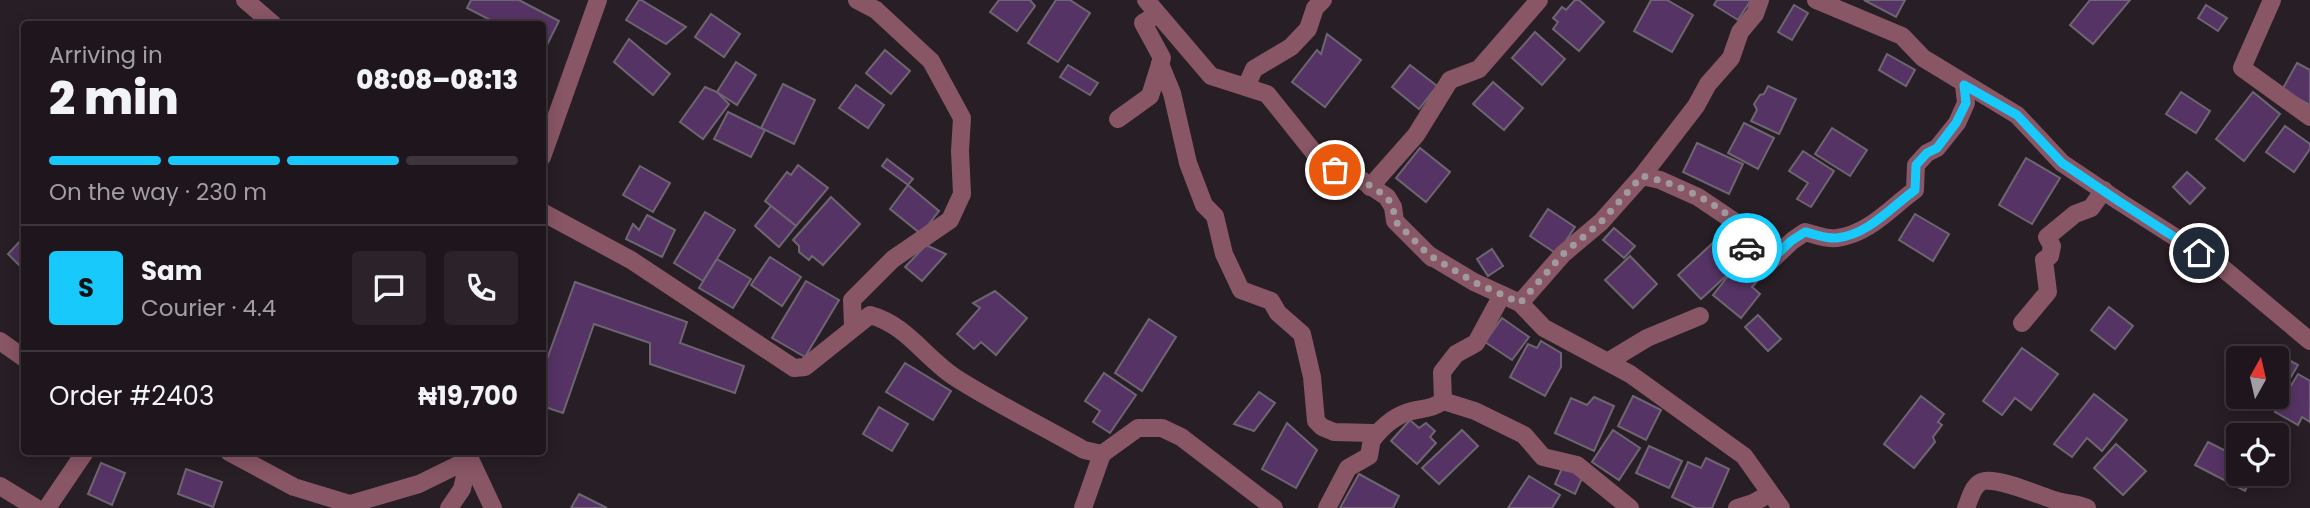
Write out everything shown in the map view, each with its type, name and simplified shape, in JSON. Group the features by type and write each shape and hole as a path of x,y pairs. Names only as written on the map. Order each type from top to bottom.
{"street":[{"path":"246,0 270,21"},
{"path":"546,146 598,0"},
{"path":"853,326 852,300 893,259 950,220 962,194 962,118 932,61 876,10 857,0"},
{"path":"1132,0 1141,12 1169,28"},
{"path":"1146,0 1211,76 1266,94 1316,155 1335,170 1354,175 1387,197 1393,207 1395,221 1430,256 1474,282 1520,303 1544,328 1630,374 1744,456 1781,508"},
{"path":"1246,87 1254,69 1291,47 1308,29 1315,8 1323,0"},
{"path":"1370,187 1416,135 1450,80 1479,69 1539,0"},
{"path":"1520,303 1563,254 1601,222 1642,176 1731,58 1740,32 1755,14 1760,0"},
{"path":"1816,0 1902,36 1923,58 2017,115 2062,163 2220,265 2310,341"},
{"path":"2272,0 2242,68 2310,117"},
{"path":"1118,119 1150,96 1162,58 1143,23 1151,18"},
{"path":"1160,64 1172,93 1188,163 1204,205 1214,216 1224,254 1241,290 1271,301 1278,313 1302,334 1312,377 1316,421 1334,432 1373,433 1369,456 1348,468 1327,508"},
{"path":"1642,176 1660,180 1699,197 1738,224 1749,258 1760,271 1791,241 1805,232 1835,239 1860,232 1915,190 1916,165 1927,153 1937,148 1961,113 1966,103 1964,85"},
{"path":"2022,323 2048,292 2044,260 2050,256 2052,246 2047,237 2075,214 2091,208 2104,190"},
{"path":"546,214 631,260 794,368 805,367 870,315 887,319 903,330 954,377 1084,450 1102,454"},
{"path":"1443,401 1441,372 1456,354 1476,343 1502,295"},
{"path":"1609,361 1647,338 1700,316"},
{"path":"0,341 21,356"},
{"path":"1372,440 1382,426 1410,411 1431,409 1443,401"},
{"path":"1443,401 1475,411 1524,435 1544,457 1577,465 1630,508"},
{"path":"1083,508 1102,454 1138,428 1162,428 1181,436 1275,508"},
{"path":"47,508 83,455"},
{"path":"234,455 281,481 357,506 419,484 470,455"},
{"path":"449,508 462,489 470,455"},
{"path":"470,455 493,508"},
{"path":"1966,508 1975,485 1984,481 2020,487 2056,501 2087,508"},
{"path":"0,486 36,508"},
{"path":"1737,508 1769,494"}],"building":[{"path":"471,0 519,0 559,21 546,47 546,21 492,21 467,8"},
{"path":"639,0 686,27 666,44 626,20"},
{"path":"999,0 1030,0 1035,6 1017,31 990,12"},
{"path":"1056,0 1070,0 1090,13 1058,62 1028,43"},
{"path":"1575,0 1579,0 1604,22 1579,51 1553,29 1558,22 1553,18 1562,7 1566,10"},
{"path":"1651,0 1667,0 1693,15 1672,52 1634,31"},
{"path":"1717,0 1751,0 1738,20 1714,5"},
{"path":"1864,0 1905,0 1896,17"},
{"path":"2090,0 2130,0 2093,44 2070,25"},
{"path":"1794,5 1808,13 1792,40 1778,32"},
{"path":"2206,5 2227,18 2218,31 2198,18"},
{"path":"711,14 740,34 724,57 695,37"},
{"path":"1535,32 1565,59 1542,85 1512,58"},
{"path":"1327,34 1361,60 1325,107 1292,82 1317,50 1321,54"},
{"path":"629,39 670,74 653,95 614,62"},
{"path":"885,50 910,71 891,94 866,73"},
{"path":"1887,54 1915,70 1906,86 1879,70"},
{"path":"736,62 756,75 737,105 717,92"},
{"path":"2297,63 2310,70 2310,105 2282,90"},
{"path":"1068,65 1098,83 1090,95 1060,77"},
{"path":"1410,65 1437,86 1419,109 1392,87"},
{"path":"1493,82 1523,108 1504,130 1473,104"},
{"path":"783,84 815,100 794,144 761,128"},
{"path":"856,85 884,105 868,128 839,108"},
{"path":"1768,86 1796,99 1779,134 1751,121 1757,110 1754,104"},
{"path":"705,87 717,92 729,104 703,139 680,122"},
{"path":"2181,92 2210,111 2196,133 2166,114"},
{"path":"2253,92 2280,114 2244,161 2216,139"},
{"path":"728,112 765,130 751,157 714,139"},
{"path":"1744,123 1774,138 1758,169 1728,153"},
{"path":"2285,126 2310,144 2310,149 2294,172 2266,152"},
{"path":"1832,128 1867,150 1850,176 1815,154"},
{"path":"1697,143 1743,164 1729,194 1683,172"},
{"path":"1420,148 1450,172 1426,202 1396,178"},
{"path":"1803,151 1834,171 1811,207 1797,199 1808,183 1789,171"},
{"path":"2026,158 2060,178 2032,224 1999,205"},
{"path":"887,159 913,179 908,185 882,166"},
{"path":"798,165 828,188 796,226 765,201 787,172 791,175"},
{"path":"640,166 670,183 653,212 623,195"},
{"path":"2187,172 2205,188 2190,204 2173,187"},
{"path":"908,185 939,211 921,234 890,209"},
{"path":"831,197 860,224 823,265 812,256 809,260 799,252 799,246 793,240"},
{"path":"771,206 796,226 779,247 755,226"},
{"path":"1548,209 1575,227 1557,254 1530,236"},
{"path":"705,212 735,230 703,281 674,263"},
{"path":"1915,214 1949,234 1933,261 1899,240"},
{"path":"647,215 675,230 662,257 626,239 633,224 639,230"},
{"path":"1614,228 1635,246 1624,258 1603,240"},
{"path":"21,240 21,267 8,254"},
{"path":"1715,241 1737,266 1701,299 1678,275"},
{"path":"926,245 946,254 922,281 905,267"},
{"path":"1492,249 1503,266 1488,276 1477,259"},
{"path":"1630,256 1657,284 1633,308 1605,280"},
{"path":"770,257 801,277 782,306 751,285"},
{"path":"717,259 751,279 733,308 699,288"},
{"path":"1733,270 1742,277 1748,270 1759,279 1752,287 1760,294 1741,318 1713,295"},
{"path":"806,281 839,300 805,357 772,338"},
{"path":"575,282 687,322 680,343 744,366 735,393 650,364 650,343 594,324 563,413 546,407 546,362"},
{"path":"995,291 1027,318 996,355 981,342 974,349 957,334 980,308 973,303"},
{"path":"2109,307 2133,326 2115,349 2091,330"},
{"path":"1758,315 1781,339 1768,351 1745,327"},
{"path":"1502,318 1529,337 1512,360 1485,342"},
{"path":"1149,319 1176,337 1142,391 1115,373"},
{"path":"1541,341 1561,353 1561,367 1545,396 1510,377 1528,344 1537,348"},
{"path":"2022,348 2058,374 2031,410 2015,398 2002,415 1983,401"},
{"path":"2289,360 2298,365 2289,380"},
{"path":"905,363 951,391 933,420 886,392"},
{"path":"1104,373 1136,395 1110,433 1093,422 1100,411 1085,401"},
{"path":"2298,374 2310,381 2310,422 2302,417 2298,425 2275,412 2289,410 2289,389"},
{"path":"1259,392 1275,403 1254,431 1234,424"},
{"path":"2094,394 2127,420 2102,451 2087,438 2072,457 2054,444"},
{"path":"1633,396 1661,410 1646,440 1618,426"},
{"path":"1921,396 1944,414 1938,422 1942,425 1933,437 1935,442 1914,468 1884,444"},
{"path":"1594,397 1614,406 1594,451 1555,433 1571,398 1587,405"},
{"path":"879,407 908,424 892,451 863,434"},
{"path":"1410,420 1419,428 1426,423 1435,431 1430,437 1436,443 1417,464 1391,441"},
{"path":"1287,423 1317,450 1296,488 1262,469"},
{"path":"1462,430 1478,446 1439,484 1422,468"},
{"path":"1613,430 1640,448 1619,480 1592,462"},
{"path":"2208,442 2226,451 2226,481 2195,465"},
{"path":"2116,444 2146,471 2123,495 2094,468"},
{"path":"1649,446 1682,461 1669,488 1636,473"},
{"path":"1706,458 1729,469 1712,508 1696,508 1672,497 1688,462 1701,468"},
{"path":"101,463 125,473 112,505 88,494"},
{"path":"1563,466 1583,476 1575,494 1555,484"},
{"path":"186,469 222,482 213,507 178,494"},
{"path":"1359,474 1399,496 1393,508 1340,508"},
{"path":"1529,476 1560,495 1552,508 1508,508"},
{"path":"579,494 607,508 571,508"}],"way so far":[{"path":"1335,170 1354,175 1387,197 1393,207 1395,221 1429,255 1474,282 1520,303 1563,254 1601,222 1642,176 1660,180 1699,197 1738,224 1747,248"}],"route":[{"path":"1747,248 1749,258 1760,271 1791,241 1805,232 1835,239 1860,232 1884,216 1915,190 1916,165 1927,153 1937,148 1956,123 1966,103 1964,85 2017,115 2062,163 2199,253"}]}
